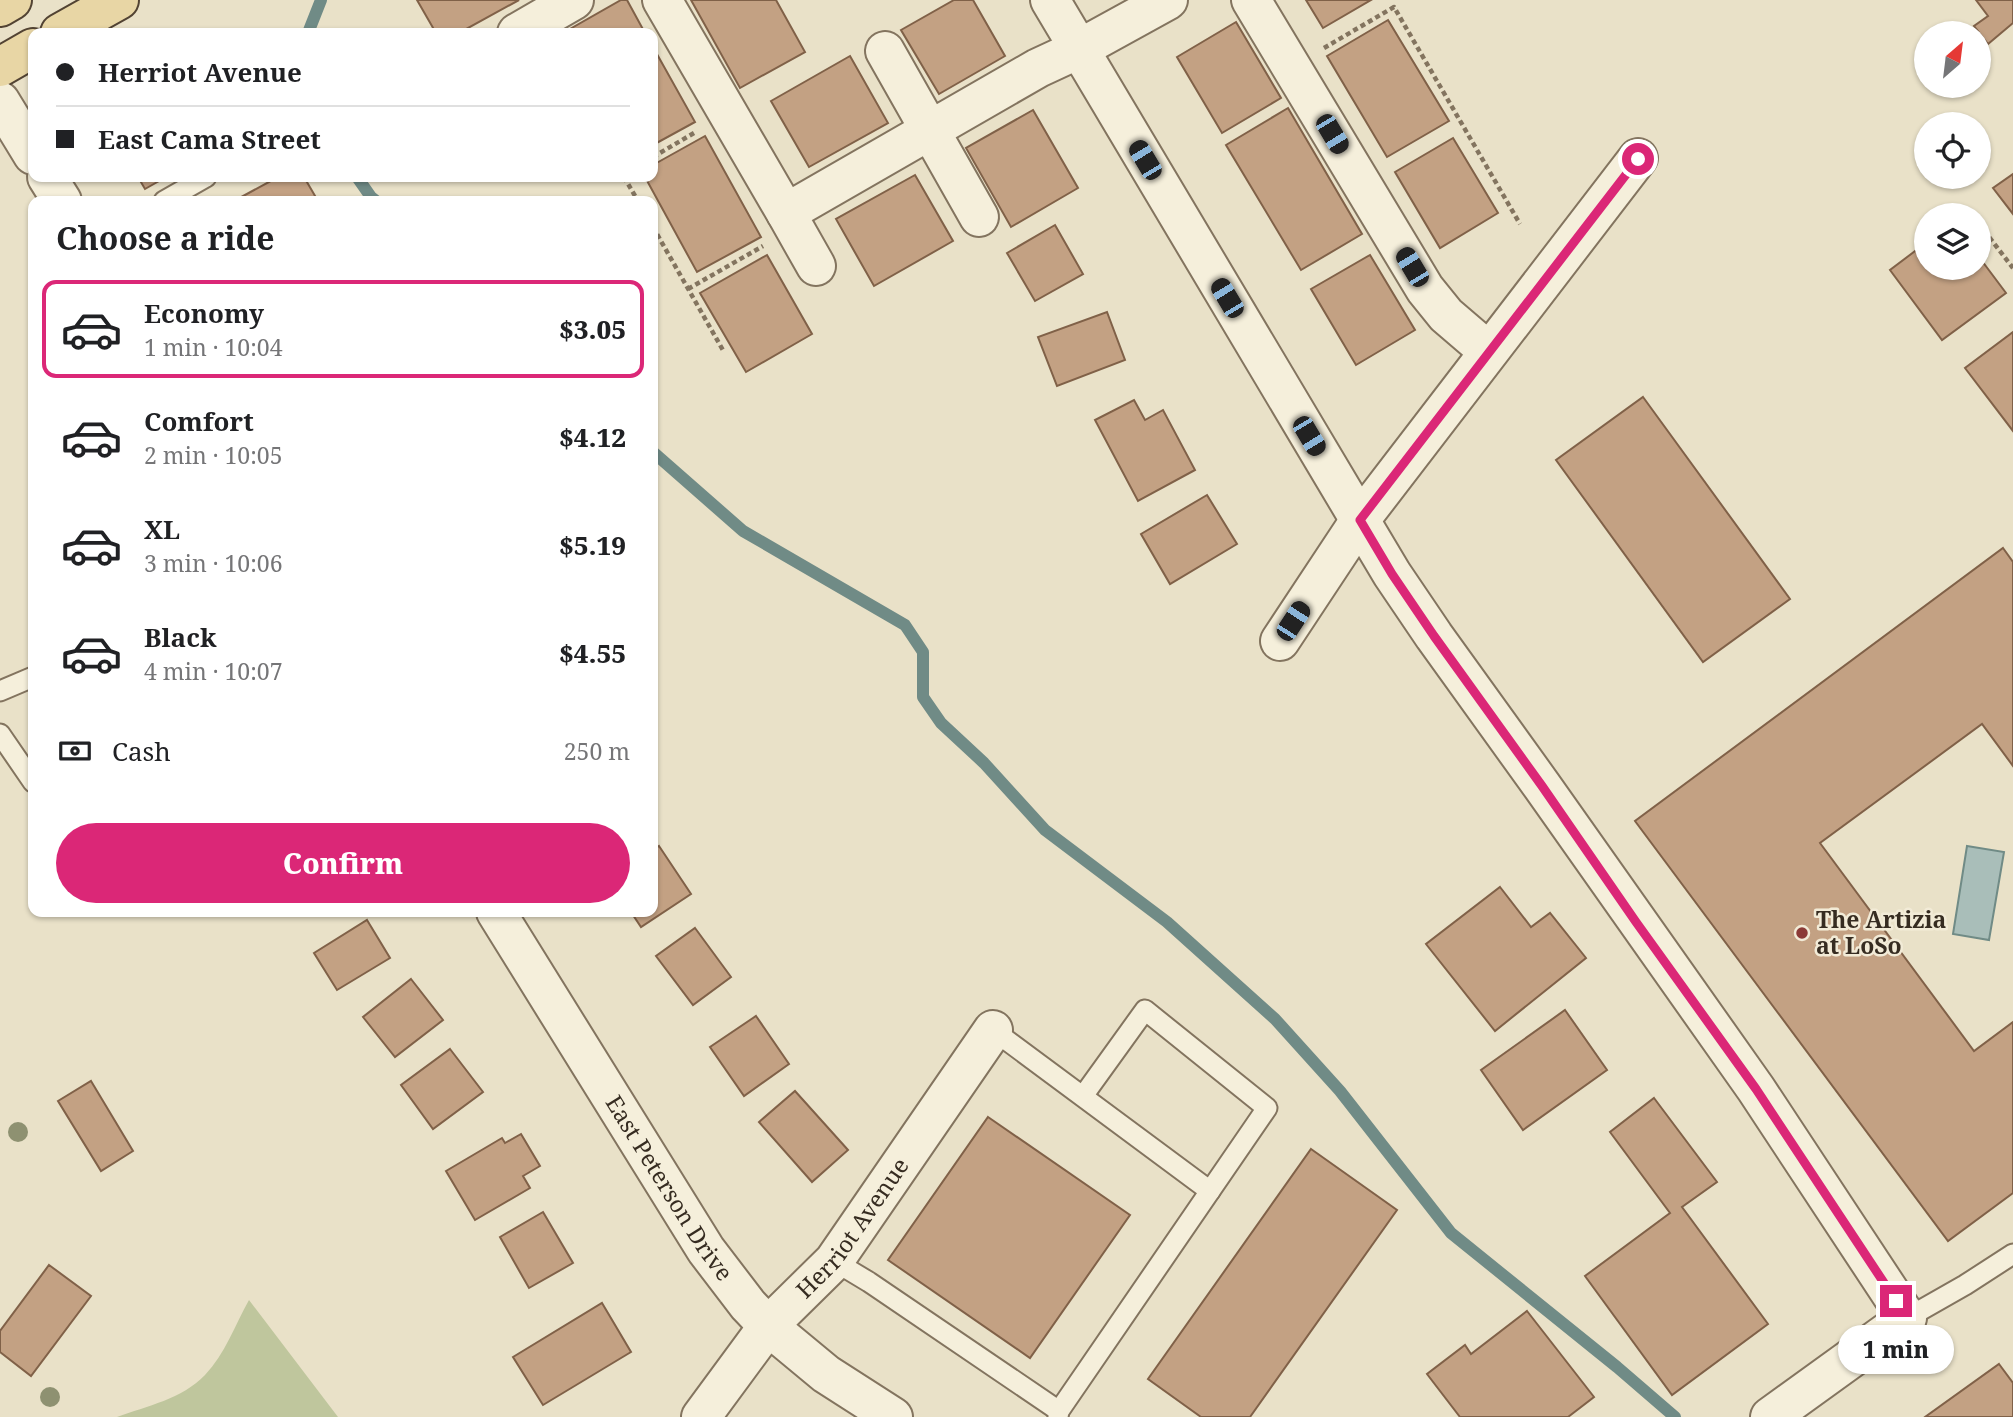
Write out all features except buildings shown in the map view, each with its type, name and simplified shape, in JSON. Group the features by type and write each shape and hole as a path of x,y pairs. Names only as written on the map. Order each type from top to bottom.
{"main road":[{"path":"0,7 12,0"},
{"path":"69,28 119,0"},
{"path":"0,67 28,51"}],"street":[{"path":"526,28 574,0"},
{"path":"662,0 777,227 816,266"},
{"path":"1049,0 1392,574 1756,1089 1907,1318 1770,1417"},
{"path":"777,227 930,130 1038,68 1079,49 1168,0"},
{"path":"1251,0 1425,289 1447,315 1488,351"},
{"path":"885,51 979,217"},
{"path":"0,101 28,147"},
{"path":"1280,641 1360,520 1638,159"},
{"name":"East Peterson Drive","path":"499,917 706,1250 748,1305 768,1326 870,1411"},
{"name":"Herriot Avenue","path":"701,1417 768,1326 834,1261 993,1030"}],"lane":[{"path":"173,196 197,182"},
{"path":"0,691 28,679"},
{"path":"0,734 28,775"},
{"path":"834,1261 869,1282 1059,1414 1267,1108 1145,1010 1083,1096"},
{"path":"993,1030 1210,1191"},
{"path":"1907,1318 2013,1254"}],"path":[{"path":"1320,50 1394,8 1520,224"},
{"path":"658,154 703,128"},
{"path":"688,289 777,227"},
{"path":"658,237 724,352"},
{"path":"1991,240 2013,268"}],"green space":[{"path":"249,1300 338,1417 117,1417 164,1401 196,1383 218,1358"}],"water":[{"path":"1967,846 2004,852 1989,940 1953,934"}],"waterway":[{"path":"310,28 321,0"},
{"path":"360,182 370,196"},
{"path":"658,456 743,531 905,625 923,652 923,697 941,723 984,763 1045,830 1167,922 1275,1019 1340,1091 1451,1233 1675,1417"}],"place":[{"name":"The Artizia at LoSo","path":"1802,933"}],"route":[{"path":"1638,159 1360,520 1434,636 1756,1089 1896,1301"}]}
